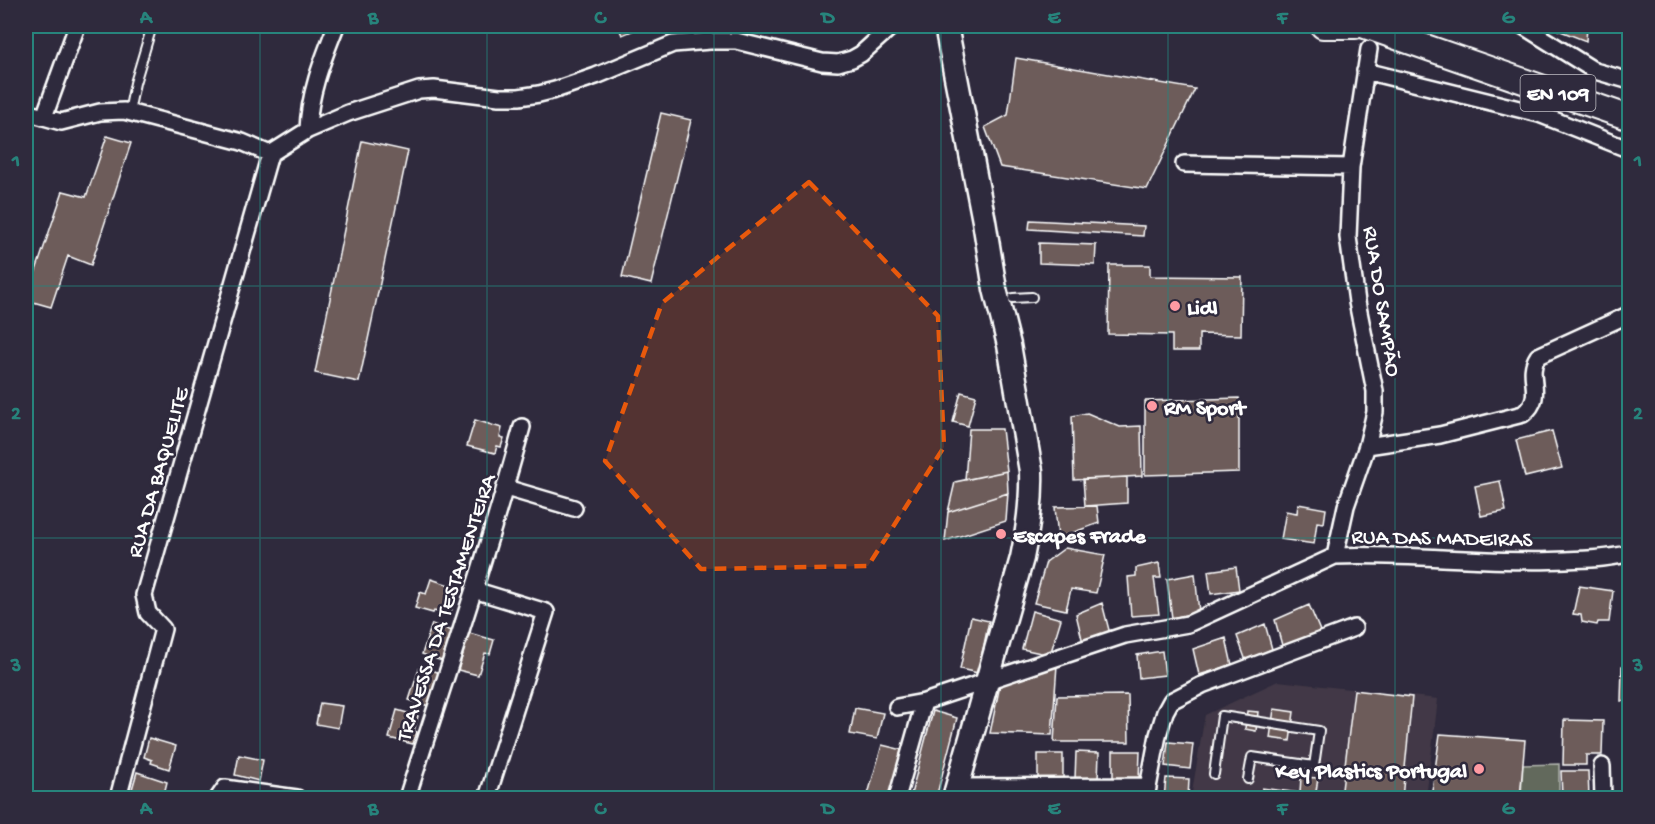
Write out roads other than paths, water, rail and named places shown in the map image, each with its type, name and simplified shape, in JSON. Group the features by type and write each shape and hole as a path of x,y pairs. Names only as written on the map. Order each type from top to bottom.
{"main road":[{"path":"946,26 984,221 1013,295 1009,345 1031,471 1030,510 1022,558 956,793"},
{"path":"1323,26 1355,26"},
{"name":"EN 109","path":"1367,37 1629,118"}],"street":[{"path":"44,117 77,26"},
{"path":"308,130 309,111 320,68 336,26"},
{"path":"26,112 61,122 99,112 124,111 242,142 270,154 308,130 348,112 419,90 434,89 519,97 547,92 596,76 667,47 686,43 736,41 822,62 838,63 861,54 892,26"},
{"path":"1523,26 1595,71 1629,81"},
{"name":"RUA DO SAMPÃO","path":"1335,556 1346,506 1367,446 1375,412 1375,391 1357,302 1348,237 1351,168 1365,71 1367,37"},
{"path":"1365,71 1539,114 1629,150"},
{"name":"RUA DA BAQUELITE","path":"118,798 163,629 148,613 144,595 270,154"},
{"path":"1184,164 1351,168"},
{"path":"1367,446 1440,435 1523,414 1532,407 1533,368 1538,357 1629,314"},
{"name":"TRAVESSA DA TESTAMENTEIRA","path":"406,798 506,488 522,428"},
{"path":"506,488 574,508"},
{"name":"RUA DAS MADEIRAS","path":"897,707 924,702 1125,635 1188,624 1335,556 1542,561 1614,557 1629,553"},
{"path":"474,590 546,612 487,798"},
{"path":"956,793 1147,792 1158,735 1171,701 1202,685 1354,628"},
{"path":"897,798 924,702"},
{"path":"1602,766 1603,798"},
{"path":"218,798 225,788 297,798"}],"lane":[{"path":"129,112 152,26"},
{"path":"1214,774 1222,716 1319,731 1314,766 1252,757 1248,779"}],"place":[{"name":"Lidl","path":"1175,306"},
{"name":"RM Sport","path":"1152,406"},
{"name":"Escapes Frade","path":"1001,534"},
{"name":"Key Plastics Portugal","path":"1479,769"}]}
